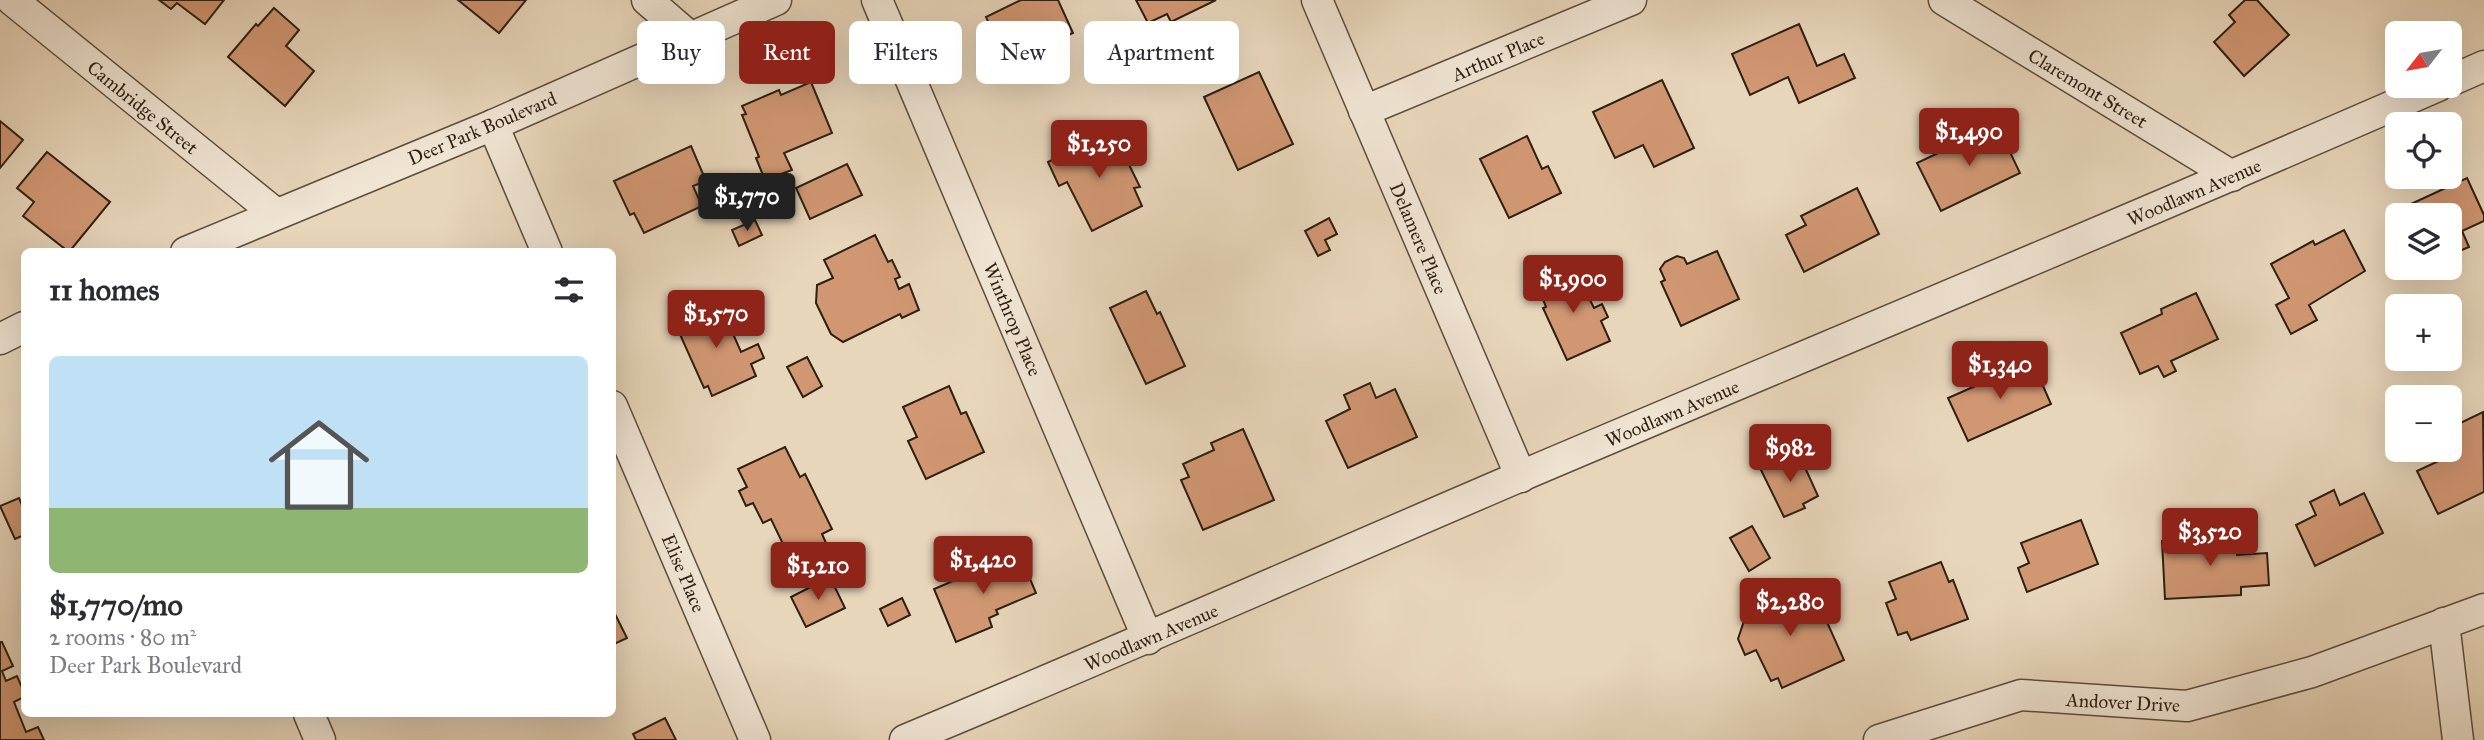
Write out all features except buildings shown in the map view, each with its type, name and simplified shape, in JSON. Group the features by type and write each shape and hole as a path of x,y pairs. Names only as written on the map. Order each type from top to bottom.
{"street":[{"name":"Cambridge Street","path":"12,0 275,213"},
{"path":"647,0 671,21"},
{"name":"Deer Park Boulevard","path":"725,23 776,0"},
{"name":"Winthrop Place","path":"877,0 1147,639"},
{"name":"Delamere Place","path":"1317,0 1521,477"},
{"name":"Arthur Place","path":"1364,111 1631,0"},
{"name":"Claremont Street","path":"1944,0 2232,176"},
{"name":"Deer Park Boulevard","path":"195,248 493,125 637,62"},
{"path":"2462,75 2484,66"},
{"name":"Woodlawn Avenue","path":"905,740 2411,98"},
{"path":"493,125 545,248"},
{"path":"0,339 21,328"},
{"name":"Elise Place","path":"616,415 755,740"},
{"name":"Andover Drive","path":"1879,740 2021,695 2187,706 2312,672 2484,608"},
{"path":"2444,623 2458,740"},
{"path":"310,717 320,740"}]}
